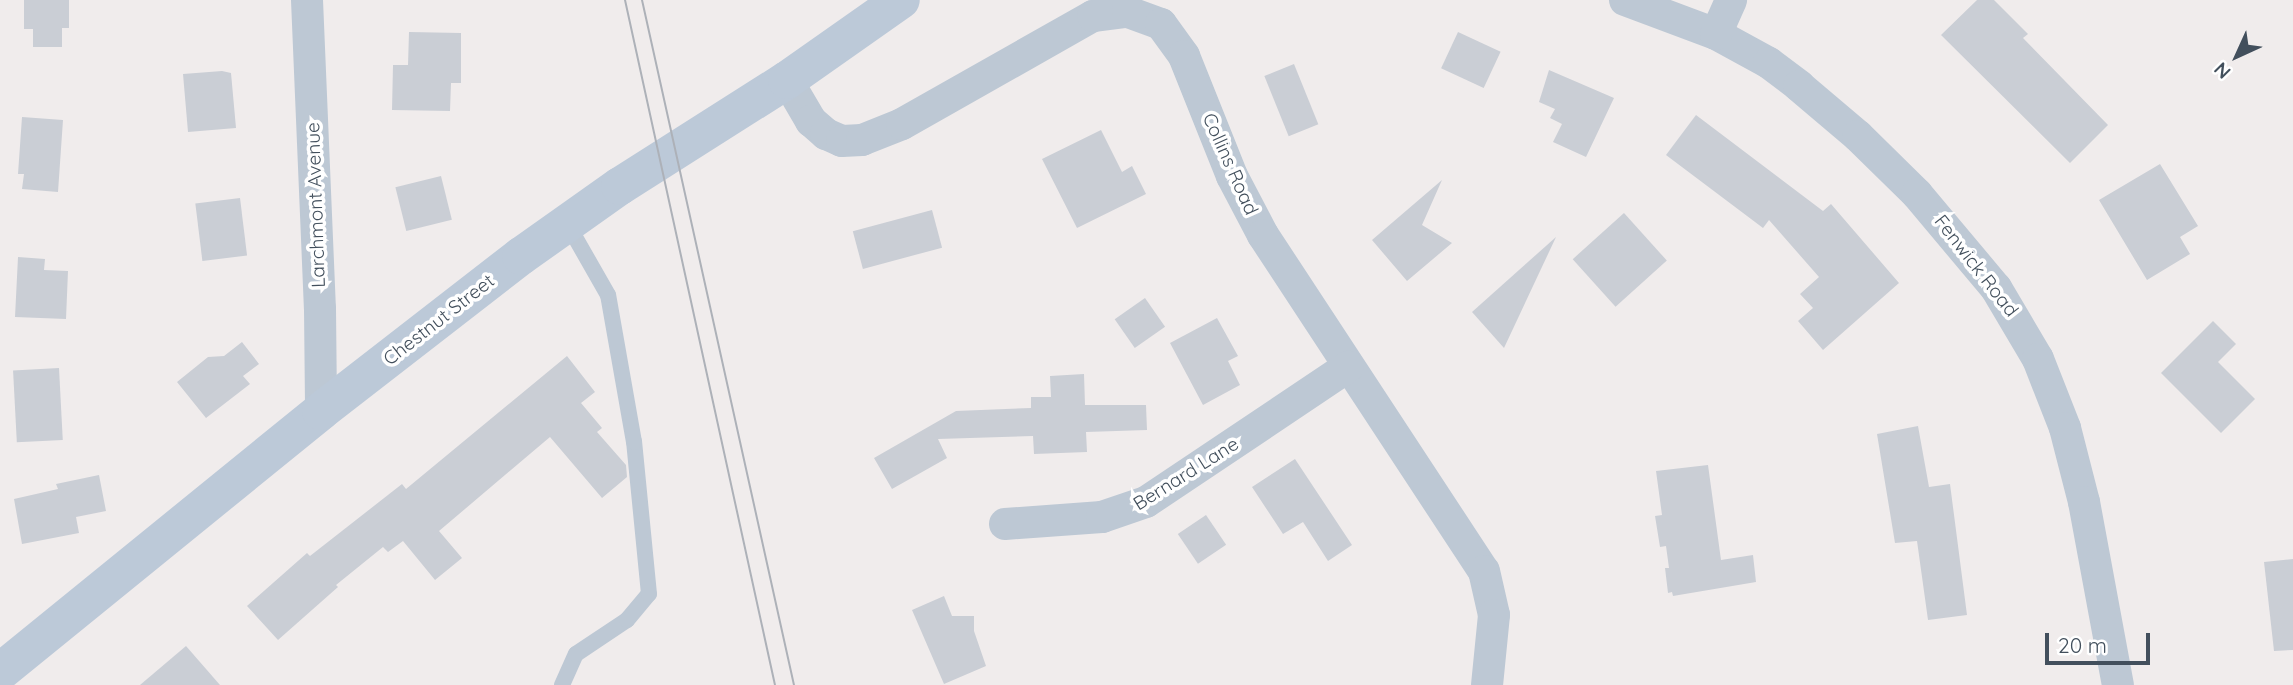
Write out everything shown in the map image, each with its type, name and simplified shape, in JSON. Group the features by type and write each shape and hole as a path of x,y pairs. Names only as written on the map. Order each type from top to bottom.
{"main road":[{"name":"Chestnut Street","path":"0,672 321,411 567,223 787,80 901,0"}],"street":[{"name":"Larchmont Avenue","path":"307,0 320,309 321,411"},
{"name":"Fenwick Road","path":"1625,0 1717,34 1769,63 1800,86 1888,164 1971,255 2019,322 2054,395 2075,464 2118,685"},
{"path":"1717,34 1731,0"},
{"name":"Collins Road","path":"787,80 811,121 826,134 842,141 862,140 902,124 1093,16 1128,12 1153,20 1174,38 1248,208 1278,262 1484,571 1494,615 1487,685"},
{"name":"Bernard Lane","path":"1004,524 1102,517 1146,502 1348,367"}],"lane":[{"path":"562,685 576,654 627,620 649,594 634,442 608,295 567,223"}],"building":[{"path":"24,0 69,0 69,28 62,28 62,47 33,47 33,29 24,29"},
{"path":"1977,0 1994,0 2028,34 2023,38 2108,125 2070,163 1941,35"},
{"path":"409,32 461,33 461,83 451,83 450,111 392,110 393,65 408,65"},
{"path":"1458,32 1501,52 1484,88 1441,68"},
{"path":"1294,64 1318,124 1289,136 1264,76"},
{"path":"1549,70 1614,98 1586,157 1553,142 1562,124 1550,118 1555,109 1539,102"},
{"path":"222,71 231,73 236,128 188,132 183,74"},
{"path":"1696,115 1823,211 1831,204 1899,283 1823,350 1798,321 1813,308 1800,294 1819,277 1769,220 1763,228 1666,155"},
{"path":"22,117 63,120 58,192 22,189 24,174 18,174"},
{"path":"1101,130 1122,172 1132,166 1146,194 1077,228 1042,159"},
{"path":"2160,164 2198,226 2180,237 2190,254 2147,280 2099,200"},
{"path":"441,176 452,220 406,231 395,187"},
{"path":"1442,180 1422,225 1452,243 1407,281 1372,240"},
{"path":"240,198 247,256 202,261 195,203"},
{"path":"932,210 942,248 863,269 853,231"},
{"path":"1624,213 1667,261 1616,307 1573,259"},
{"path":"1556,237 1504,348 1472,312"},
{"path":"18,257 45,259 44,270 68,271 66,319 15,317"},
{"path":"1145,298 1165,327 1135,348 1115,319"},
{"path":"1217,318 1238,356 1228,361 1240,385 1203,405 1170,343"},
{"path":"2213,321 2236,344 2218,362 2255,399 2221,433 2161,373"},
{"path":"242,342 259,364 243,376 250,384 206,418 177,382 208,357 224,356"},
{"path":"567,356 595,392 581,403 602,428 597,432 626,465 627,477 602,498 550,437 439,531 462,558 435,580 403,541 388,552 383,547 336,585 338,587 278,640 247,606 307,553 310,556 402,484 406,489"},
{"path":"59,368 63,440 17,442 13,370"},
{"path":"1084,374 1085,405 1146,405 1147,430 1086,432 1087,452 1034,454 1033,436 938,439 947,458 892,489 874,458 956,411 1031,408 1031,397 1051,397 1050,376"},
{"path":"1918,426 1929,487 1950,484 1967,615 1928,620 1917,541 1895,543 1877,434"},
{"path":"1295,459 1352,545 1328,561 1303,522 1283,534 1252,487"},
{"path":"1708,465 1721,560 1753,555 1756,582 1673,596 1672,592 1668,593 1666,546 1660,547 1655,516 1662,515 1656,471"},
{"path":"99,475 106,511 76,517 79,533 22,544 14,499 58,489 56,484"},
{"path":"1206,515 1226,545 1198,564 1178,534"},
{"path":"2293,559 2293,650 2274,651 2264,562"},
{"path":"944,596 952,616 974,616 974,631 986,666 944,684 912,610"},
{"path":"186,646 220,685 140,685"}],"tram line":[{"path":"625,0 775,685"},
{"path":"642,0 794,685"}]}
